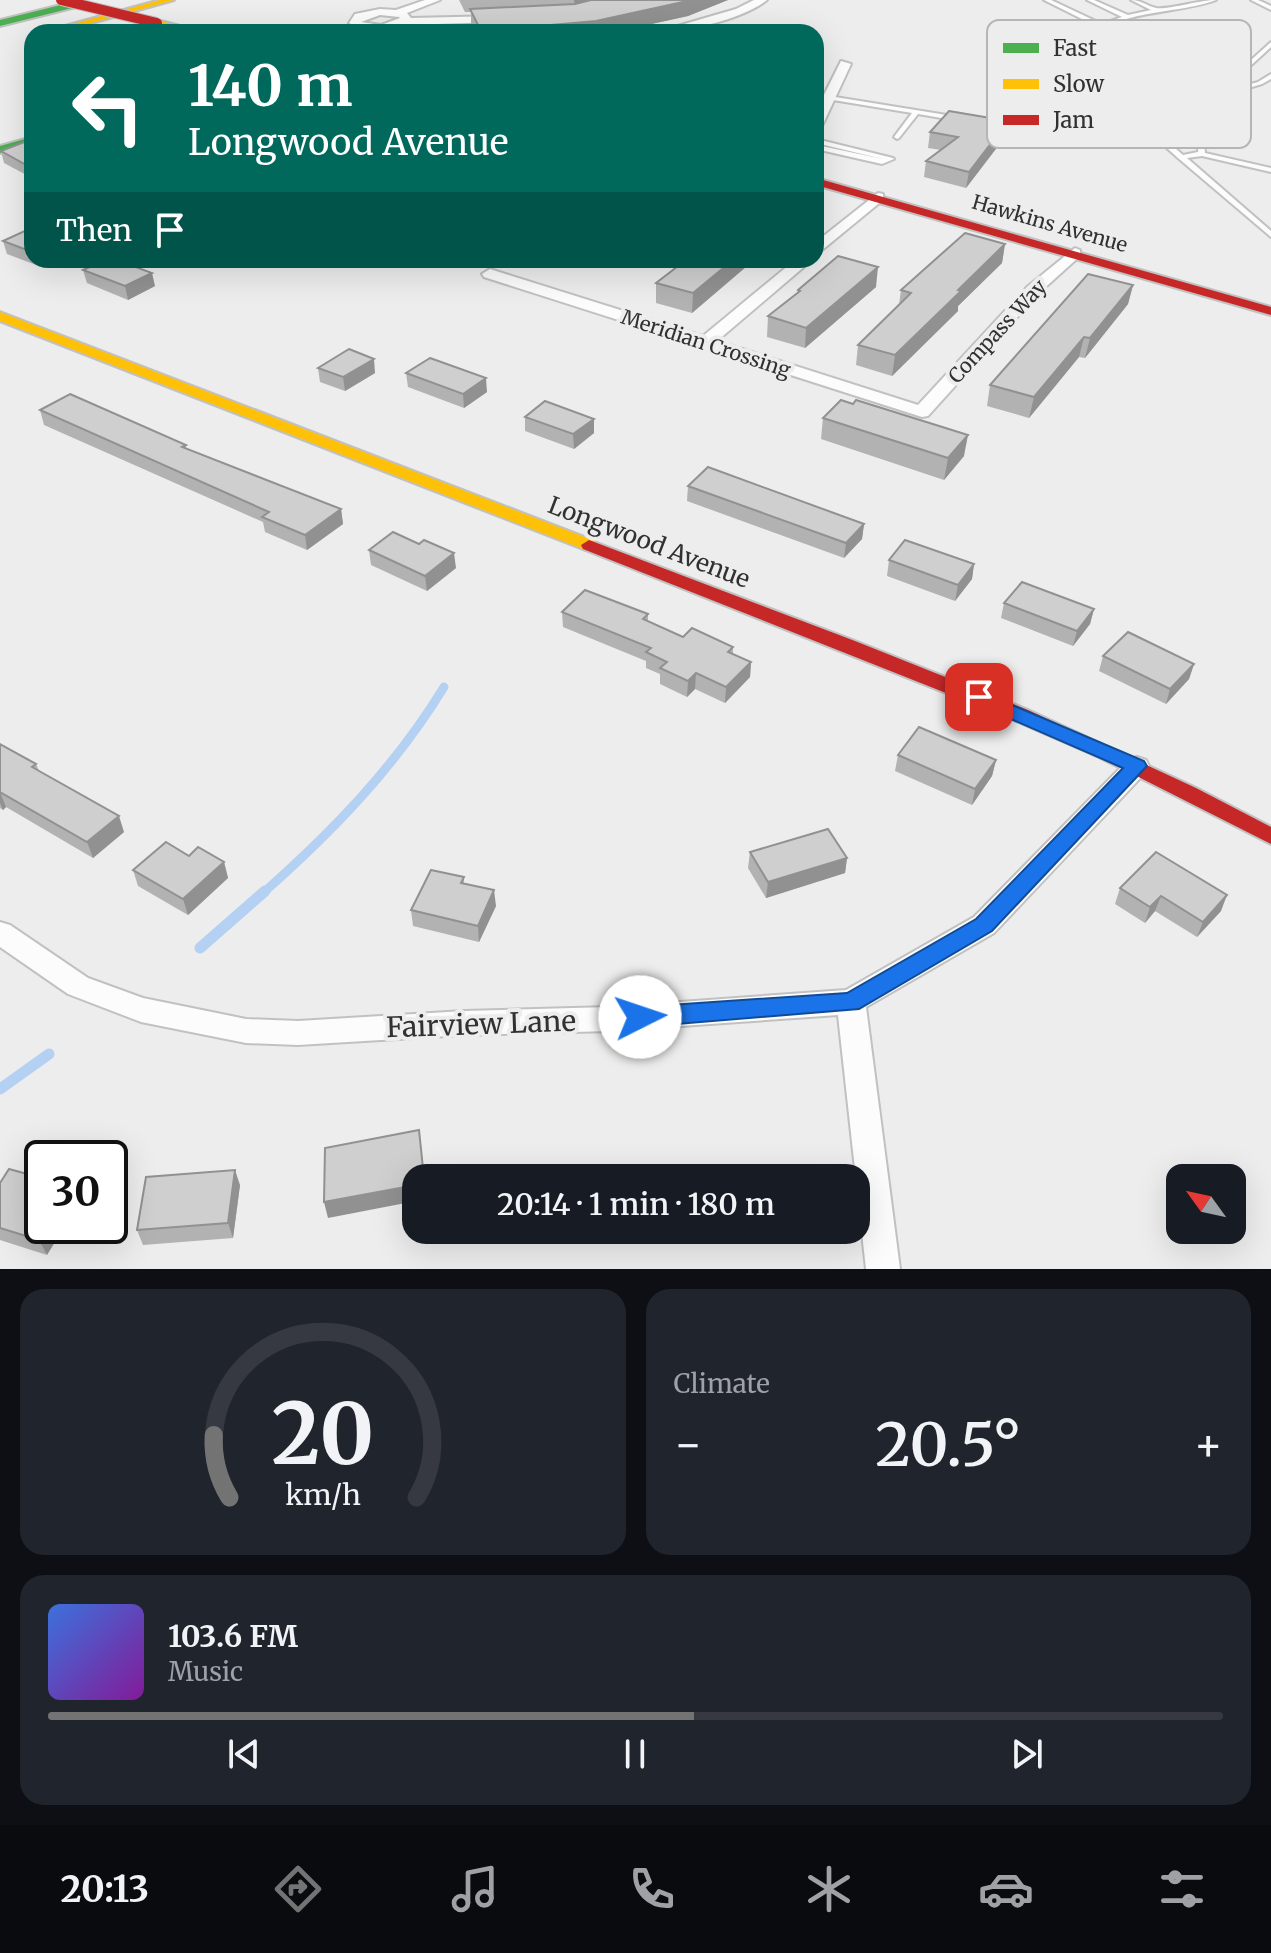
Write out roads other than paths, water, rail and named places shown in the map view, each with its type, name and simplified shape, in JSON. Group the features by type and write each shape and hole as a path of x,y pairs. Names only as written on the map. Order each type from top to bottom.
{"main road":[{"path":"61,0 161,24"},
{"path":"0,16 69,0"},
{"path":"0,23 92,0"},
{"path":"78,24 170,0"},
{"path":"98,24 185,0"},
{"path":"0,150 24,142"},
{"name":"Hawkins Avenue","path":"824,183 1271,311"},
{"name":"Longwood Avenue","path":"0,316 979,697 1181,786 1271,836"}],"street":[{"path":"395,24 435,0"},
{"path":"692,24 740,11 762,0"},
{"path":"358,24 354,21 365,14 440,24"},
{"path":"478,24 507,19"},
{"path":"824,103 845,64"},
{"path":"824,243 878,197"},
{"name":"Compass Way","path":"922,412 1033,290 1075,253"},
{"path":"705,343 794,268"},
{"name":"Meridian Crossing","path":"490,274 922,412"},
{"name":"Fairview Lane","path":"0,933 78,986 141,1010 246,1031 298,1033 464,1023 610,1019 851,1002 984,925 1137,766"},
{"path":"851,1002 883,1269"}],"lane":[{"path":"1047,0 1088,20"},
{"path":"1090,0 1127,17"},
{"path":"1134,0 1157,10"},
{"path":"1120,20 1213,0"},
{"path":"1254,0 1271,8"},
{"path":"1251,62 1271,44"},
{"path":"1251,86 1271,76"},
{"path":"824,105 917,112 972,121"},
{"path":"897,137 917,112"},
{"path":"824,146 882,162 891,159 824,146"},
{"path":"1170,148 1271,235"},
{"path":"1202,148 1202,154"},
{"path":"1180,157 1202,154 1271,170"}],"waterway":[{"path":"263,893 314,846 384,771 444,687"},
{"path":"200,948 265,891"},
{"path":"0,1089 49,1054"}]}
